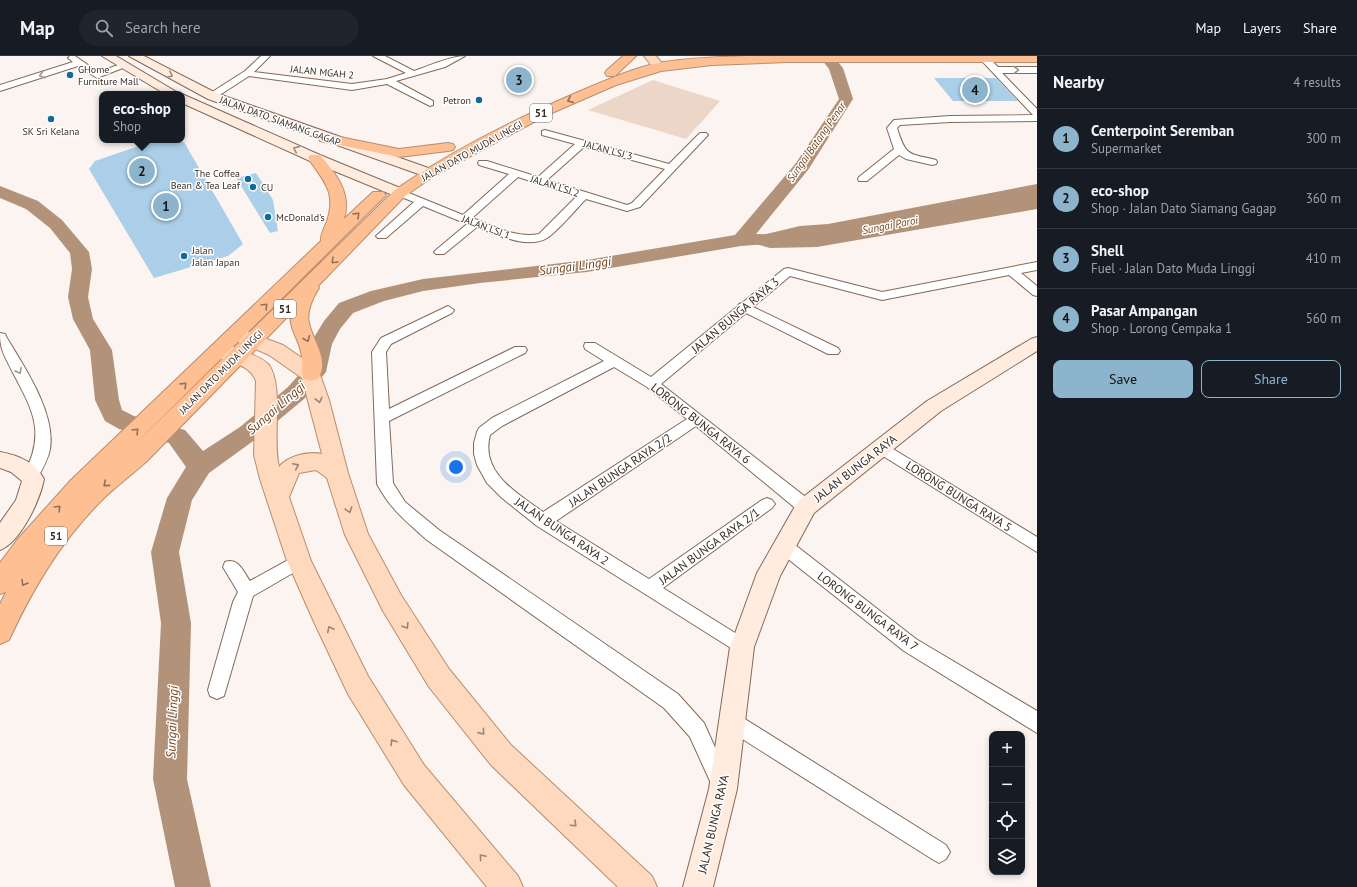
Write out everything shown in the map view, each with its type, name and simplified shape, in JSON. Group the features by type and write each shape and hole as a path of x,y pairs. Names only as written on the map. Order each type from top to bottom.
{"highway":[{"path":"611,73 630,56"},
{"name":"JALAN DATO MUDA LINGGI","path":"0,583 25,547 51,516 126,454 246,337 316,278 393,190 415,168 448,147 569,89 611,73 659,61 698,56"},
{"name":"JALAN DATO MUDA LINGGI","path":"246,337 325,246 393,190 429,173 540,113 659,61 712,61 787,58 1037,58"},
{"path":"325,138 398,153 448,147"},
{"path":"315,158 332,180 338,193 340,208 325,246"},
{"path":"311,374 312,358 309,344 299,322 303,299 316,278"},
{"name":"JALAN DATO MUDA LINGGI","path":"0,632 23,584 44,552 126,454"}],"main road":[{"path":"108,56 169,91"},
{"name":"JALAN DATO SIAMANG GAGAP","path":"135,56 212,96 325,138 429,173"},
{"name":"JALAN DATO SIAMANG GAGAP","path":"185,99 315,158 393,190"},
{"path":"344,170 365,172 373,170 377,166 377,155"},
{"path":"246,337 276,350 311,374 319,400 324,428 357,535 392,603 439,678 501,755 641,887"},
{"name":"JALAN BUNGA RAYA","path":"698,887 723,789 742,647 769,573 806,507 814,499 934,406 1037,344"},
{"path":"229,353 261,369 266,381 264,399 265,455 277,498 299,561 358,685 414,775 507,887"},
{"path":"0,460 10,462 25,469 33,480 32,493 20,514 0,540"},
{"path":"277,498 284,478 291,467 315,460 324,462 337,473"}],"street":[{"path":"69,56 97,75 124,66"},
{"path":"212,96 248,73 266,56"},
{"path":"377,56 393,62 413,74"},
{"name":"JALAN MGAH 2","path":"248,73 282,79 352,87 388,82 442,65 461,56"},
{"path":"984,58 1037,114"},
{"path":"0,88 80,63"},
{"path":"995,70 1037,70"},
{"path":"388,82 430,103"},
{"path":"932,162 909,157 899,150 892,128 897,122 950,119 1037,118"},
{"name":"JALAN LSJ 3","path":"545,133 670,168"},
{"path":"670,168 703,135"},
{"path":"539,181 582,143"},
{"path":"863,179 899,150"},
{"name":"JALAN LSJ 2","path":"483,164 583,196 627,208 636,206 670,168"},
{"path":"464,219 515,174"},
{"name":"JALAN LSJ 1","path":"393,190 464,219 517,238 535,238 543,236 583,196"},
{"path":"382,236 422,202"},
{"path":"440,252 475,223"},
{"name":"JALAN BUNGA RAYA 3","path":"652,384 743,307 788,272 882,296 1037,266"},
{"path":"1011,271 1037,292"},
{"path":"743,307 833,351"},
{"path":"448,310 386,341 379,352 385,484 399,506 433,535 671,701 697,730 723,789"},
{"path":"0,337 38,405 43,427 41,460 31,476"},
{"name":"LORONG BUNGA RAYA 6","path":"590,346 652,384 806,507"},
{"path":"381,419 520,350"},
{"name":"JALAN BUNGA RAYA 2","path":"614,361 496,422 484,432 481,443 481,454 484,465 492,479 507,494 543,521 742,647"},
{"name":"JALAN BUNGA RAYA 2/2","path":"543,521 696,419"},
{"name":"LORONG BUNGA RAYA 5","path":"880,447 1037,545"},
{"name":"JALAN BUNGA RAYA 2/1","path":"650,588 767,504"},
{"name":"LORONG BUNGA RAYA 7","path":"784,546 910,645 1019,710 1037,723"},
{"path":"217,690 242,602 247,591 299,561"},
{"path":"231,567 247,591"},
{"path":"732,721 939,852"}],"shaded area":[{"path":"653,80 720,101 686,139 588,110"}],"water":[{"path":"1037,184 1037,209 817,247 770,248 741,240 800,226 828,224"}],"building":[{"path":"934,78 996,78 1018,101 953,101"},
{"path":"147,143 185,143 243,244 228,256 154,278 89,169 95,161"},
{"path":"256,173 273,200 278,231 270,233 236,178"}],"waterway":[{"name":"Sungai Batang Penar","path":"741,240 802,166 846,99 836,68 826,56"},
{"path":"0,191 10,197 32,205 56,224 79,252 82,269 78,297 83,319 101,350 107,400 113,415 127,423 177,436 200,466"},
{"name":"Sungai Paroi","path":"741,240 774,239"},
{"name":"Sungai Linggi","path":"200,466 248,433 296,393 315,372 321,344 331,326 346,308 378,296 423,285 480,277 587,266 741,240"},
{"name":"Sungai Linggi","path":"193,887 170,779 176,623 165,552 180,498 200,466"}],"place":[{"name":"GHome Furniture Mall","path":"70,75"},
{"name":"Shell","path":"519,80"},
{"name":"Pasar Ampangan","path":"975,90"},
{"name":"Petron","path":"479,100"},
{"name":"SK Sri Kelana","path":"51,119"},
{"name":"eco-shop","path":"142,171"},
{"name":"The Coffea Bean & Tea Leaf","path":"248,179"},
{"name":"CU","path":"253,187"},
{"name":"Centerpoint Seremban","path":"166,206"},
{"name":"McDonald's","path":"268,217"},
{"name":"Jalan Jalan Japan","path":"184,256"}]}
